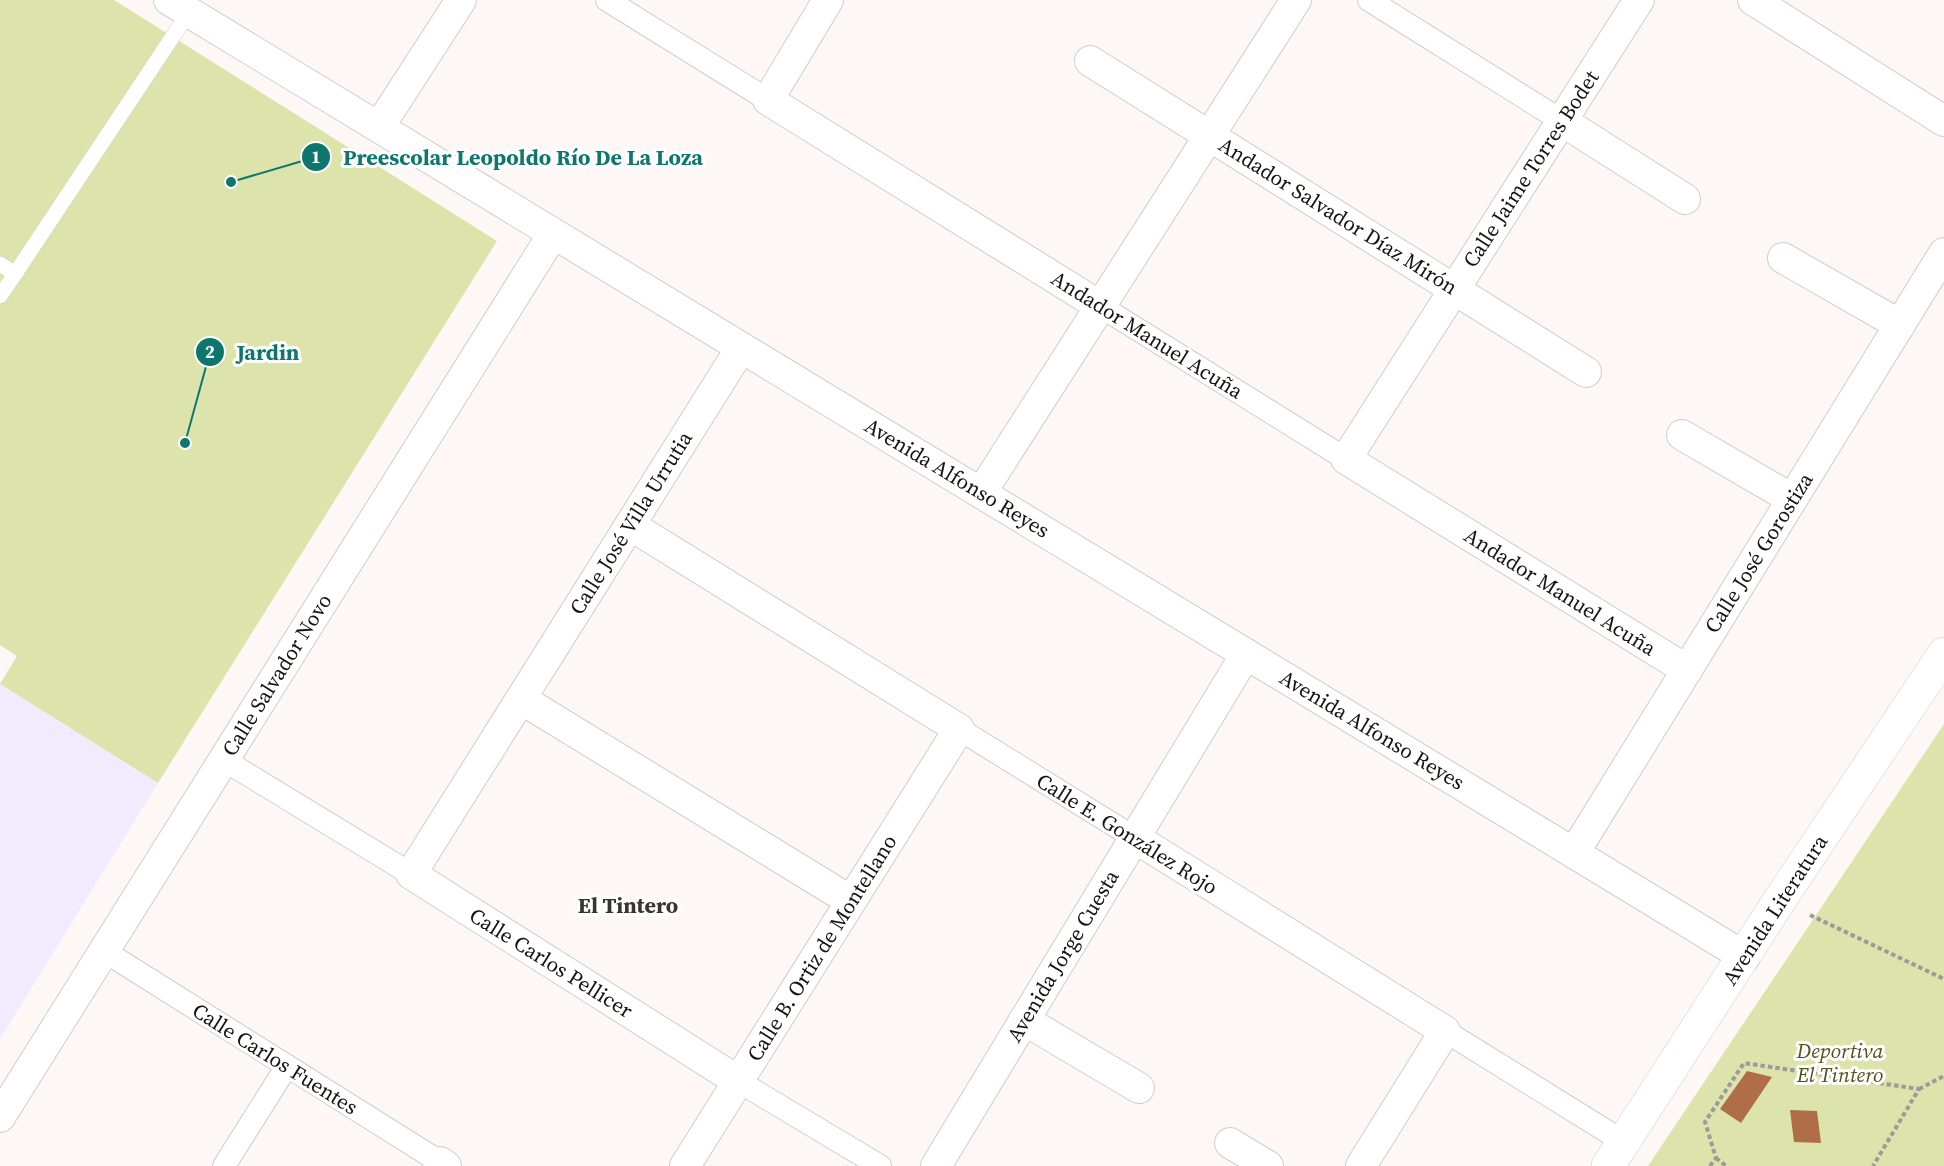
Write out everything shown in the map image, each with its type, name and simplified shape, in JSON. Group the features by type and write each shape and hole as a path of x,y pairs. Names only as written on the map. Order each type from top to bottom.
{"street":[{"path":"379,128 461,0"},
{"name":"Andador Manuel Acuña","path":"607,0 1687,670"},
{"path":"768,100 828,0"},
{"path":"981,493 1296,0"},
{"path":"1369,0 1685,199"},
{"name":"Calle Jaime Torres Bodet","path":"1346,459 1639,0"},
{"path":"1753,0 1944,121"},
{"name":"Avenida Alfonso Reyes","path":"179,6 1745,957"},
{"name":"Andador Salvador Díaz Mirón","path":"1090,61 1586,372"},
{"name":"Calle Salvador Novo","path":"0,1117 553,234"},
{"name":"Calle José Gorostiza","path":"1574,853 1944,254"},
{"path":"1783,258 1900,325"},
{"name":"Calle José Villa Urrutia","path":"411,874 741,348"},
{"path":"1682,435 1792,499"},
{"name":"Calle E. González Rojo","path":"630,525 1445,1031 1616,1154"},
{"name":"Avenida Jorge Cuesta","path":"936,1166 1246,654"},
{"name":"Avenida Literatura","path":"1616,1154 1779,901 1944,654"},
{"path":"521,699 851,901"},
{"name":"Calle B. Ortiz de Montellano","path":"685,1166 959,729"},
{"name":"Calle Carlos Pellicer","path":"224,760 411,874 738,1081 880,1166"},
{"name":"Calle Carlos Fuentes","path":"104,951 442,1165"},
{"path":"1024,1020 1139,1088"},
{"path":"1361,1166 1445,1031"},
{"path":"224,1166 287,1066"},
{"path":"1230,1143 1268,1166"}],"lane":[{"path":"0,296 179,6"},
{"path":"0,264 15,274"}],"path":[{"path":"1779,901 1944,979"},
{"path":"1726,1166 1716,1158 1705,1122 1744,1063 1919,1089"},
{"path":"1873,1166 1919,1089 1944,1076"},
{"path":"1710,1166 1716,1158"}],"shaded area":[{"path":"0,684 158,783 0,1039"}],"green space":[{"path":"0,0 114,0 497,241 158,783 0,684 17,656 0,645"},
{"name":"Deportiva El Tintero","path":"1944,724 1944,1166 1648,1166"}],"building":[{"path":"1747,1071 1772,1077 1741,1123 1720,1109"},
{"path":"1790,1110 1817,1111 1821,1143 1794,1142"}],"place":[{"name":"Preescolar Leopoldo Río De La Loza","path":"231,182"},
{"name":"Jardin","path":"185,443"}],"district":[{"name":"El Tintero","path":"628,905"}]}
